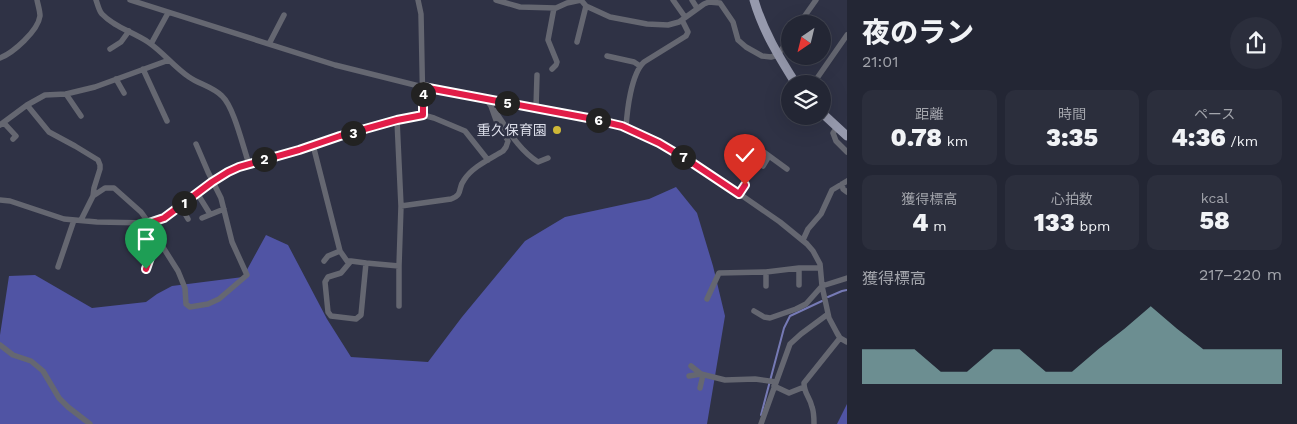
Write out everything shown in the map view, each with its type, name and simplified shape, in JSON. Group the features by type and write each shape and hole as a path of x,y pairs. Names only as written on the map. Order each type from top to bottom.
{"main road":[{"path":"754,0 765,30 790,75"},
{"path":"831,121 847,136"}],"street":[{"path":"0,58 23,42 38,22 40,14 37,0"},
{"path":"96,0 100,13 113,23 151,44 190,78 224,97 233,113 249,164"},
{"path":"130,0 335,65 423,87 588,118 622,126 636,132 683,157 780,222 803,240 814,251 820,268 822,286 832,325 840,338 847,342"},
{"path":"418,0 421,14 423,115"},
{"path":"496,0 520,7 554,8 581,0 610,17 647,24 668,25 679,22 697,8 709,2 720,1 733,22 738,40 746,47 762,56 771,57 778,55 781,50"},
{"path":"513,5 520,0"},
{"path":"626,128 628,106 640,66 680,41 688,32 673,0"},
{"path":"692,0 697,8"},
{"path":"805,15 816,0"},
{"path":"578,42 586,3"},
{"path":"552,70 557,62 548,40 554,8"},
{"path":"151,44 168,13"},
{"path":"268,44 284,15"},
{"path":"110,49 121,42 129,32"},
{"path":"819,75 847,35"},
{"path":"607,56 634,62 640,66"},
{"path":"12,139 16,136 2,124 27,105 47,94 66,94 95,87 169,60"},
{"path":"143,69 167,121"},
{"path":"536,108 537,76"},
{"path":"116,79 124,93"},
{"path":"66,94 81,116"},
{"path":"486,99 518,144 531,157 538,162 548,158"},
{"path":"27,105 49,132 98,160 100,165 93,196 78,220 58,267"},
{"path":"401,206 451,200 458,197 464,179 476,168 503,151 508,141 496,120 491,106"},
{"path":"0,200 10,201 64,219 149,223 164,218 197,192 228,172 397,120 423,115 465,131 488,160"},
{"path":"397,120 401,206 399,306"},
{"path":"837,127 833,133 836,141 847,152"},
{"path":"93,196 106,188 114,188 141,212 178,271 185,288 186,304 190,307 208,304 219,299 247,275 232,242 221,198 196,144"},
{"path":"313,145 340,251 347,261 399,266"},
{"path":"739,194 761,150 787,169"},
{"path":"764,166 769,156"},
{"path":"803,240 808,229 821,214 832,190 844,182"},
{"path":"844,182 843,189 847,192"},
{"path":"197,192 210,214"},
{"path":"180,206 188,219"},
{"path":"202,218 224,208"},
{"path":"146,269 154,246 159,240"},
{"path":"324,261 328,256 340,251"},
{"path":"351,261 341,273 328,277 325,282 328,312 331,316 356,319 361,314 366,262"},
{"path":"799,268 800,286"},
{"path":"707,299 719,273 820,268"},
{"path":"766,272 766,286"},
{"path":"754,311 770,318 796,309 806,304 822,286 847,278"},
{"path":"761,424 772,382 790,344 828,314"},
{"path":"814,424 813,408 810,399 804,391 804,383 840,338"},
{"path":"0,345 14,355 31,361 43,370 59,398 68,408 90,424"},
{"path":"690,366 702,375"},
{"path":"689,376 702,375 725,380 755,379 772,382 789,393 804,387"},
{"path":"700,388 702,375"}],"shaded area":[{"path":"676,187 697,213 713,266 725,316 707,424 0,424 0,335 9,276 35,275 92,308 146,302 172,286 243,277 266,235 288,245 327,319 351,357 428,362 462,317 525,241 565,217 649,199"},
{"path":"847,404 847,424 837,424"}],"waterway":[{"path":"828,297 847,290"},
{"path":"761,415 784,328 790,316 822,301"}],"place":[{"name":"重久保育園","path":"557,130"}],"route":[{"path":"146,269 154,246 159,240 149,223 164,218 194,194 239,167 340,136 397,120 423,115 423,87 622,126 659,143 739,194 745,185"}]}
